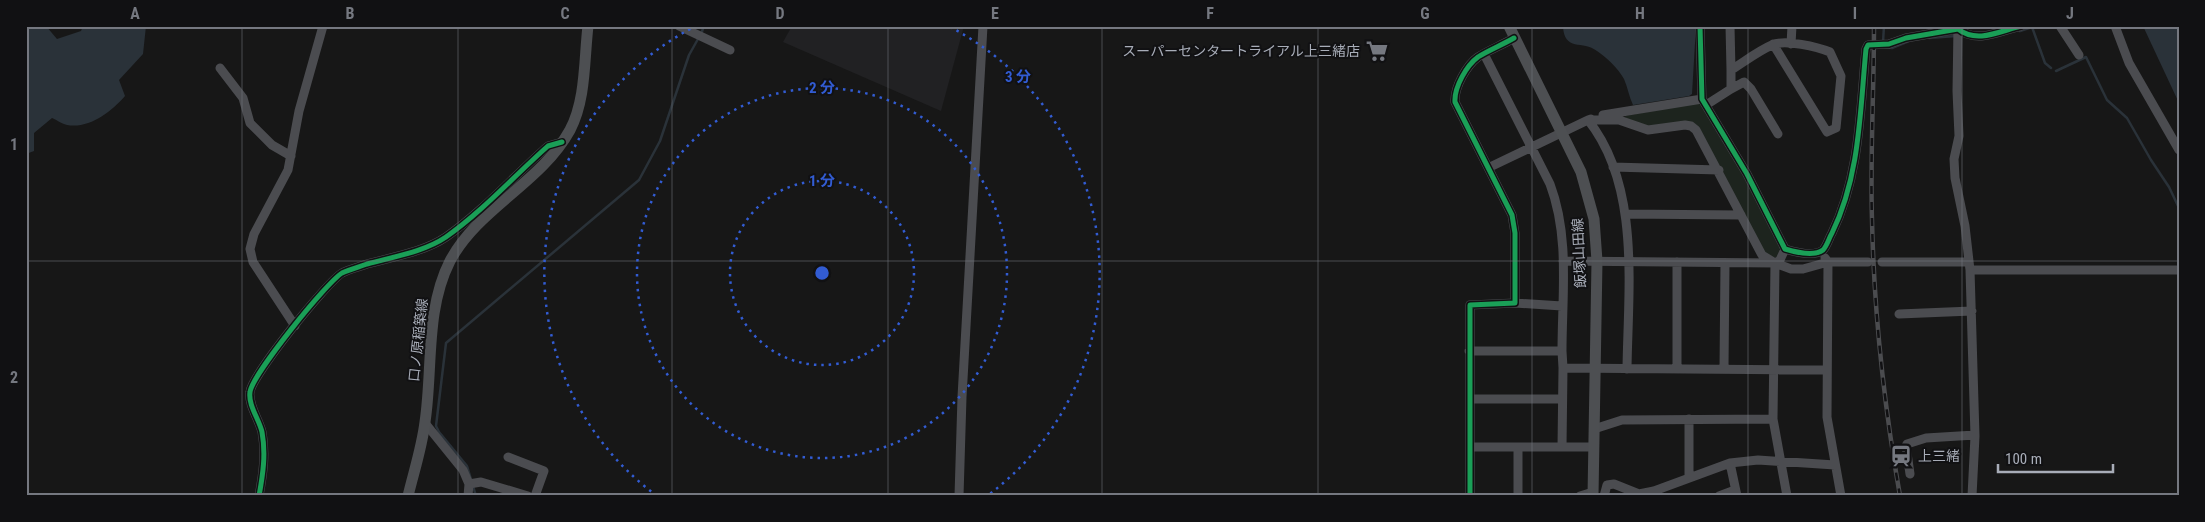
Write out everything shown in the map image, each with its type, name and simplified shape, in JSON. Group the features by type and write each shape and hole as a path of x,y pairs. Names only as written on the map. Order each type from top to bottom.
{"main road":[{"name":"口ノ原稲築線","path":"408,496 425,423 434,315 449,262 474,228 543,164 562,142 570,129 579,104 588,26"},
{"name":"飯塚山田線","path":"1509,26 1581,172 1590,198 1594,219 1597,262 1594,429 1597,495"}],"street":[{"path":"295,326 256,268 250,250 254,234 288,170 299,111 323,26"},
{"path":"678,26 730,50"},
{"path":"959,496 962,396 983,26"},
{"path":"1700,26 1704,102 1747,174 1785,249"},
{"path":"1730,26 1731,89"},
{"path":"1791,44 1792,26"},
{"path":"1785,249 1803,253 1820,251 1825,246 1838,220 1852,172 1859,135 1866,49 1868,45 1958,32 1982,37 2003,29 2021,26"},
{"path":"2060,26 2080,55"},
{"path":"2115,26 2129,63 2179,150"},
{"path":"1958,32 1959,136 1954,159 1955,178 1965,226 1970,266 1975,435 1972,496"},
{"path":"1514,38 1477,58 1457,85 1455,102 1490,167 1512,215 1515,233 1515,303"},
{"path":"1731,70 1773,44 1821,48 1830,52 1841,76 1836,128 1827,132 1773,44"},
{"path":"1484,54 1532,148 1557,203 1563,245 1562,447"},
{"path":"220,68 243,98 250,124 272,145 291,156"},
{"path":"1490,167 1588,120 1604,115 1704,102 1744,82 1751,89 1778,134"},
{"path":"1588,120 1596,130 1613,167 1625,214 1628,262 1627,369"},
{"path":"1588,120 1619,120 1648,130 1685,124 1691,126 1696,130 1719,170 1762,254 1774,264"},
{"path":"259,496 265,459 259,422 250,400 250,393 257,376 333,280 343,273 401,255 444,238 466,221 548,146 562,142"},
{"path":"1613,167 1719,170"},
{"path":"1625,214 1741,215"},
{"path":"1774,264 1780,260 1785,249"},
{"path":"1820,251 1828,262 1827,417 1840,496"},
{"path":"1563,261 1774,264 1791,269 1803,269 1828,262 1868,262"},
{"path":"1677,262 1677,369"},
{"path":"1882,262 1970,266 2179,270"},
{"path":"1724,368 1725,263"},
{"path":"1774,264 1774,419 1787,496"},
{"path":"1470,496 1470,305 1515,303 1562,306"},
{"path":"1898,314 1972,311"},
{"path":"1469,351 1562,350"},
{"path":"1563,368 1827,370"},
{"path":"1470,399 1562,399"},
{"path":"1689,477 1690,419"},
{"path":"1594,429 1622,420 1774,419"},
{"path":"425,423 463,470 469,484 468,496"},
{"path":"1910,474 1907,444 1926,438 1975,435"},
{"path":"1470,447 1594,447"},
{"path":"1518,447 1518,496"},
{"path":"508,457 544,472 534,496"},
{"path":"1580,496 1597,495 1607,485 1614,484 1639,494 1654,491 1730,463 1758,460 1835,465"},
{"path":"1719,496 1736,493 1730,463"},
{"path":"469,484 481,482 528,496"}],"shaded area":[{"path":"26,26 46,26 57,39 81,31 83,26 146,26 143,54 119,80 125,96 106,113 91,122 75,126 63,124 52,118 34,133 34,151 26,154"},
{"path":"792,26 964,26 941,111 783,42"},
{"path":"1563,26 1696,26 1692,94 1633,105 1624,79 1615,67 1592,48 1575,44 1567,39"},
{"path":"2143,26 2179,26 2179,103"},
{"path":"1697,103 1703,106 1735,159 1780,249 1777,257 1767,256 1695,125 1649,128 1626,120 1625,116"}],"waterway":[{"path":"701,34 704,26"},
{"path":"1883,42 1884,26"},
{"path":"2020,31 2032,27 2045,63 2051,68"},
{"path":"1929,38 1956,36"},
{"path":"476,496 467,466 436,426 446,343 639,180 660,141 689,55 698,39"},
{"path":"1884,47 1892,48 1909,41"},
{"path":"2056,71 2086,57 2107,100 2127,118 2169,187 2179,208"}],"railway":[{"path":"1874,26 1873,255 1885,393 1900,496"}],"cycle path":[{"path":"1700,26 1702,99 1747,174 1785,249 1810,254 1819,252 1826,246 1848,189 1857,143 1866,49 1868,45 1889,44 1906,38 1958,29 1973,36 1981,36 2021,26"},
{"path":"1470,496 1470,305 1515,303 1515,233 1512,215 1455,102 1455,96 1462,77 1478,57 1514,38"},
{"path":"259,496 264,464 264,448 261,427 252,407 250,392 263,368 321,293 342,273 428,247 446,237 486,205 548,146 562,142"}],"place":[{"name":"スーパーセンタートライアル上三緒店","path":"1377,51"},
{"name":"上三緒","path":"1901,456"}]}
